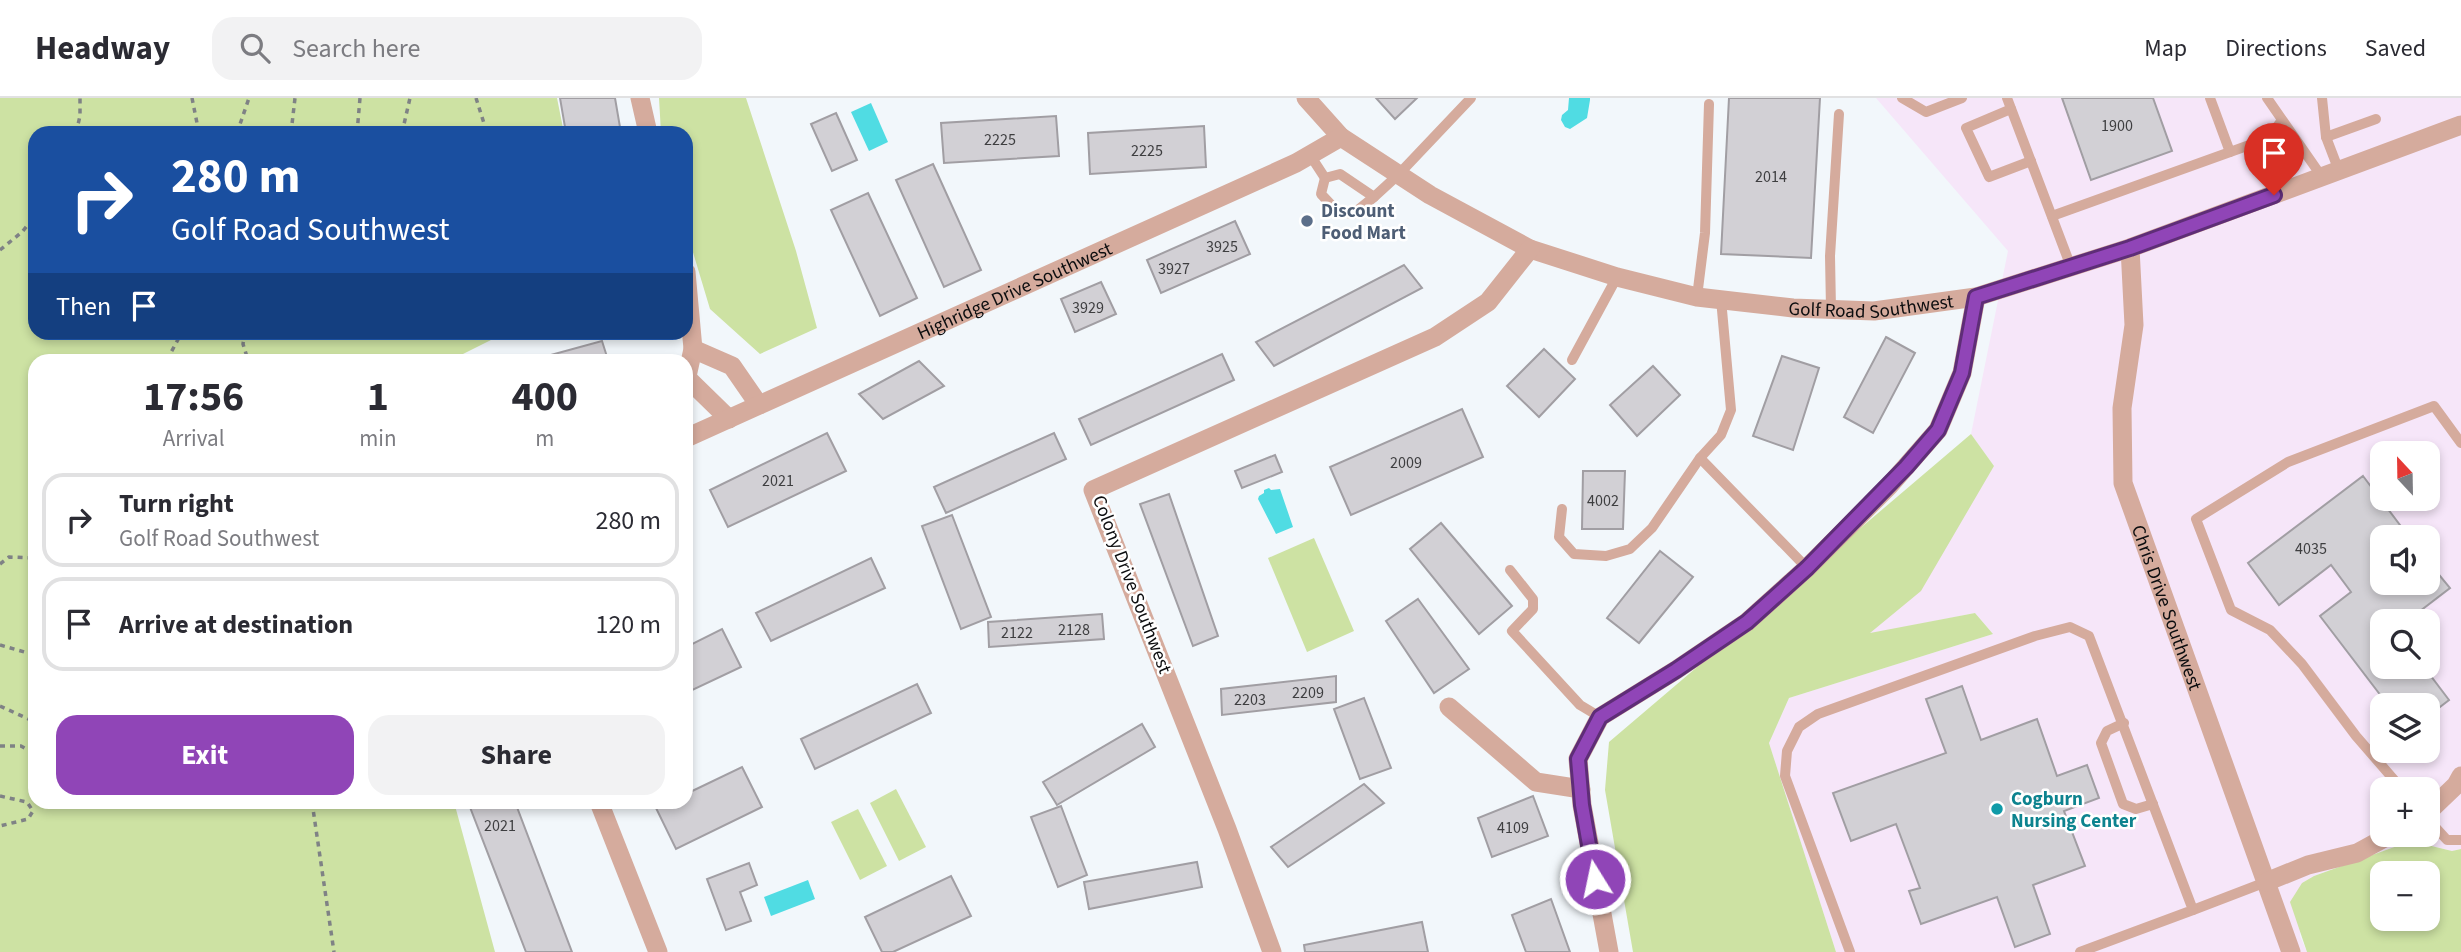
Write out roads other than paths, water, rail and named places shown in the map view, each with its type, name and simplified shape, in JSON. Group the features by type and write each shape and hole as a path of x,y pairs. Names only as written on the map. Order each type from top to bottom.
{"street":[{"path":"640,98 646,126"},
{"name":"Golf Road Southwest","path":"1306,98 1341,137 1430,195 1530,250 1617,278 1697,297 1793,308 1874,311 1976,297 2071,267 2130,248 2461,125"},
{"name":"Highridge Drive Southwest","path":"693,435 1258,181 1341,137"},
{"name":"Chris Drive Southwest","path":"2130,248 2134,325 2122,408 2123,483 2291,952"},
{"name":"Colony Drive Southwest","path":"1272,952 1223,817 1093,490 1435,337 1488,302 1530,250"},
{"path":"1609,952 1578,759 1600,717 1747,622 1807,568 1889,486 1938,430 1962,373 1976,297"},
{"path":"691,340 691,354"},
{"path":"692,349 732,366 759,405"},
{"path":"693,386 729,419"},
{"path":"1449,706 1536,782 1581,789"},
{"path":"2440,802 2461,776"},
{"path":"602,809 658,952"},
{"path":"2266,882 2308,865 2357,853 2370,846"}],"lane":[{"path":"1310,155 1325,178 1321,194 1338,211 1353,214 1398,175 1471,98"},
{"path":"1902,98 1926,112 1962,98"},
{"path":"2007,98 2071,267"},
{"path":"2210,98 2230,152"},
{"path":"2267,98 2282,120 2330,174"},
{"path":"2322,98 2330,174"},
{"path":"1697,297 1704,233 1709,104"},
{"path":"2011,109 1966,128 1989,177 2031,161"},
{"path":"1831,309 1830,256 1839,114"},
{"path":"2326,137 2376,118"},
{"path":"2052,216 2269,138 2282,120"},
{"path":"1325,178 1340,174 1374,197"},
{"path":"1572,360 1617,278"},
{"path":"1562,509 1559,537 1574,554 1606,556 1630,549 1652,528 1700,458 1721,435 1731,410 1721,299"},
{"path":"2392,777 2356,736 2302,664 2270,630 2231,610 2196,519 2288,462 2434,406 2461,443"},
{"path":"1700,458 1807,568"},
{"path":"1510,570 1532,598 1533,609 1512,631 1580,705 1600,717"},
{"path":"1850,952 1786,776 1787,751 1799,727 1818,714 2035,636 2070,627 2089,636 2193,910"},
{"path":"2124,723 2108,731 2101,743 2105,755 2123,804 2136,810 2153,804"},
{"path":"2440,832 2447,840 2461,839"},
{"path":"2080,952 2266,882"}],"water":[{"path":"1569,98 1590,98 1587,118 1570,129 1565,127 1561,120 1568,110"},
{"path":"871,103 888,142 869,151 851,112"},
{"path":"1280,489 1293,527 1276,534 1258,499 1264,490"},
{"path":"808,880 815,899 771,916 764,897"}],"place":[{"name":"Discount Food Mart","path":"1307,221"},
{"name":"Cogburn Nursing Center","path":"1997,809"}]}
